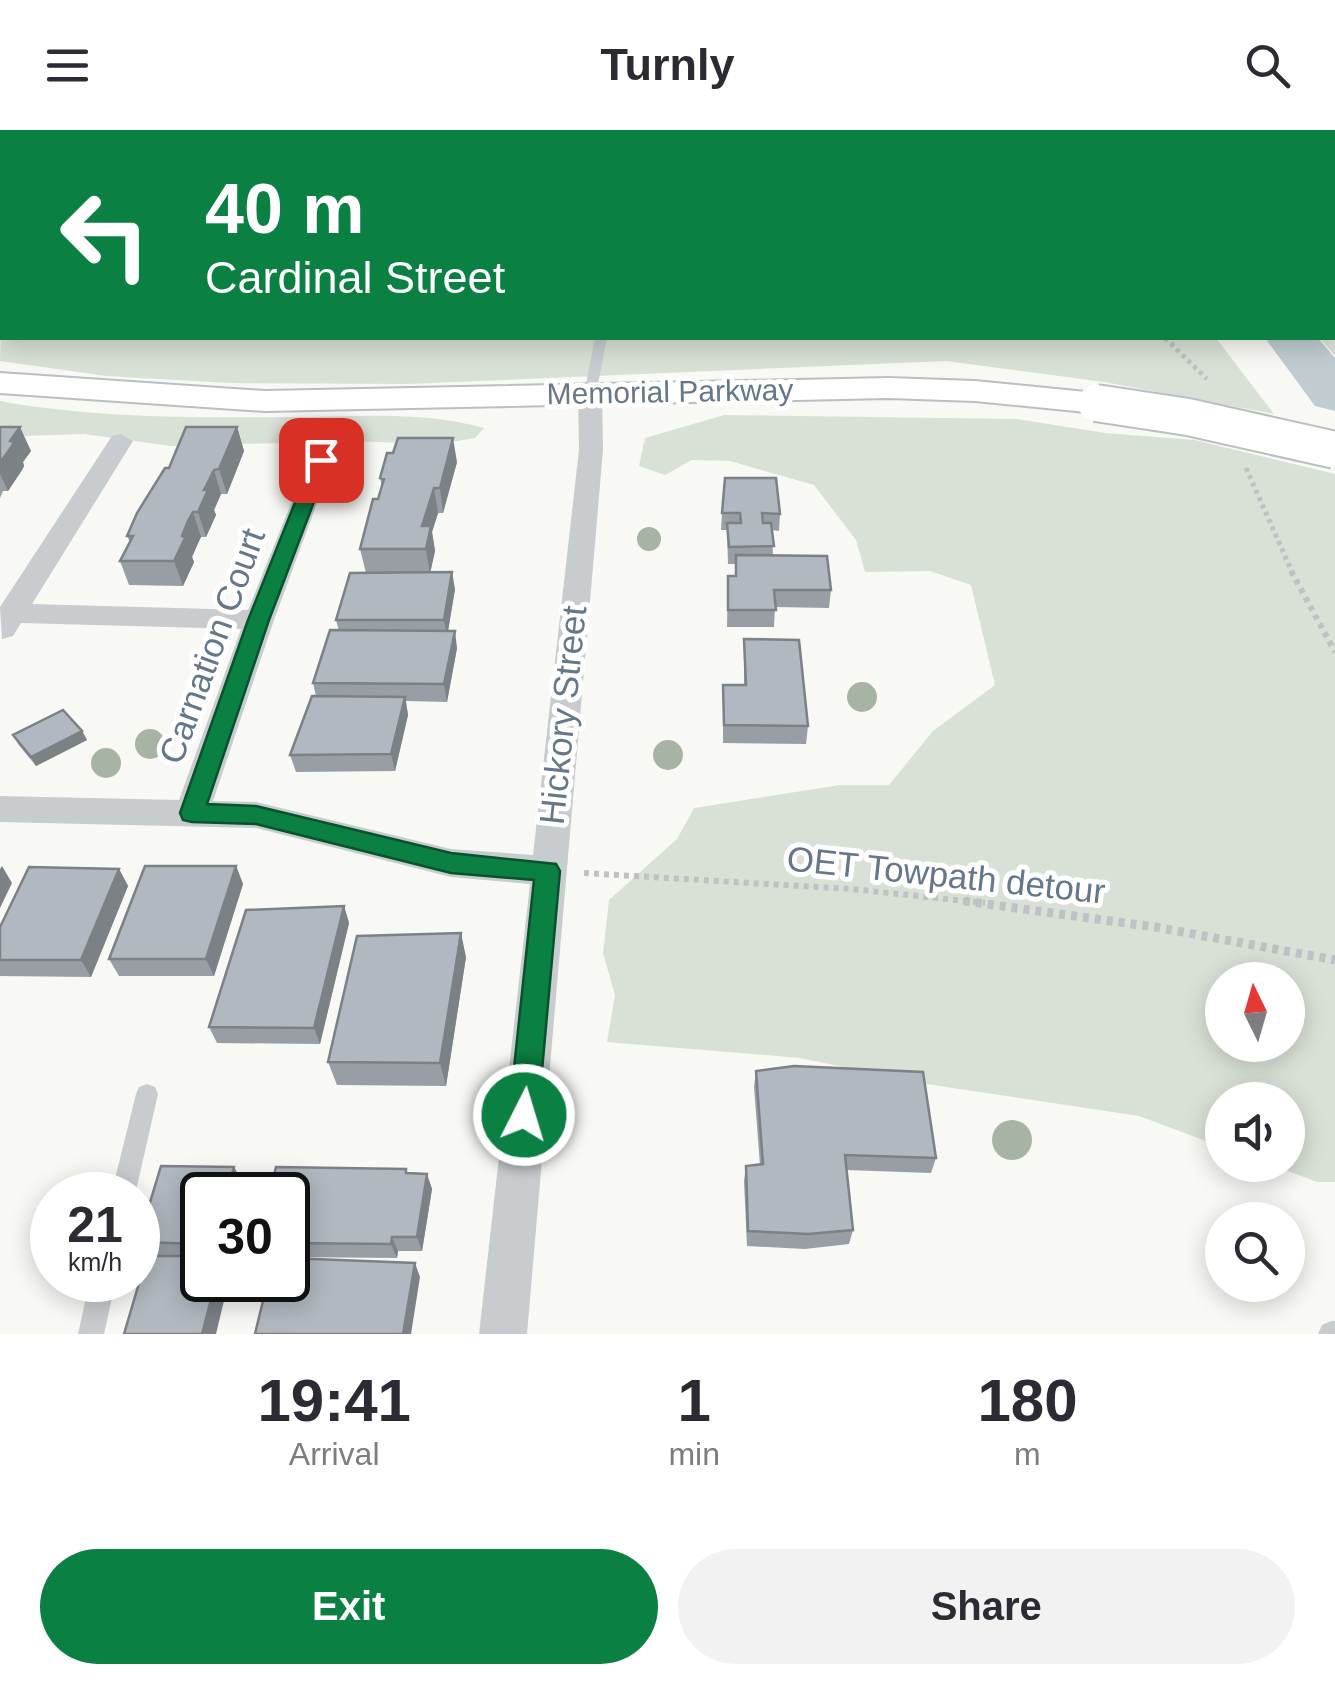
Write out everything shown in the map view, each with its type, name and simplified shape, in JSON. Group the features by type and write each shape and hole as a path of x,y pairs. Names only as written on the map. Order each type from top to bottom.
{"main road":[{"name":"Memorial Parkway","path":"0,383 71,391 264,401 888,388 975,391 1188,417 1335,450"}],"street":[{"name":"Hickory Street","path":"503,1334 591,450 590,394"},
{"path":"6,623 122,441"},
{"name":"Carnation Court","path":"192,813 258,620 326,449"},
{"path":"6,623 258,620"},
{"path":"0,809 256,815 451,863 548,871"}],"lane":[{"path":"590,394 602,340"},
{"path":"128,1172 146,1094"},
{"path":"91,1334 98,1302"}],"path":[{"path":"1167,340 1195,365 1211,389"},
{"path":"1240,456 1306,604 1335,652"},
{"name":"OET Towpath detour","path":"548,871 851,889 1056,912 1215,936 1335,960"}],"shaded area":[{"path":"1,340 1218,340 1274,414 1104,382 946,361 408,384 228,383 106,376 0,361"},
{"path":"1322,340 1335,340 1335,356"},
{"path":"0,401 142,416 411,417 484,428 475,438 439,444 349,441 171,446 84,434 24,436 0,445"},
{"path":"724,415 1017,419 1105,433 1195,440 1335,474 1335,1182 1305,1177 1305,1082 1205,1082 1205,1141 1139,1116 926,1084 800,1058 607,1042 615,995 603,953 609,900 677,839 694,808 840,785 889,785 933,731 995,685 971,585 930,571 865,572 856,540 814,485 730,461 692,460 665,475 639,466 645,438"}],"building":[{"path":"0,427 20,427 0,463"},
{"path":"186,427 237,427 219,469 214,470 204,490 208,490 198,512 193,512 188,521 174,561 120,561 133,536 127,536 137,513 165,468 169,468"},
{"path":"398,438 453,438 440,488 434,488 422,526 431,526 426,549 360,549 373,499 378,499 384,479 380,478 387,453 393,453"},
{"path":"725,478 776,478 780,514 762,513 763,523 771,523 774,546 729,547 727,523 741,523 740,513 722,513"},
{"path":"736,555 827,556 831,590 774,590 776,610 728,610 728,576 736,576"},
{"path":"452,572 444,620 336,620 350,573"},
{"path":"330,630 455,631 444,684 313,683"},
{"path":"744,639 799,640 808,726 724,725 723,685 746,685"},
{"path":"312,696 405,697 391,754 290,755"},
{"path":"63,710 82,731 31,757 13,735"},
{"path":"145,866 236,866 206,959 109,959"},
{"path":"29,867 119,869 81,960 0,960 0,927"},
{"path":"344,906 314,1028 209,1027 246,910"},
{"path":"461,933 440,1063 328,1062 357,936"},
{"path":"794,1066 923,1072 936,1158 845,1155 853,1230 808,1234 748,1231 746,1166 763,1164 756,1071"},
{"path":"161,1166 234,1167 233,1172 180,1172 180,1243 160,1243"},
{"path":"276,1167 406,1169 406,1173 427,1174 417,1237 392,1237 391,1244 310,1243 310,1172 275,1172"},
{"path":"160,1256 180,1256 180,1302 210,1302 202,1334 124,1334 133,1302 160,1302"},
{"path":"310,1259 415,1263 403,1334 255,1334 263,1302 310,1302"}],"waterway":[{"path":"1293,340 1335,394"}],"route":[{"path":"321,460 258,620 192,813 256,815 451,863 548,871 524,1115"}]}
